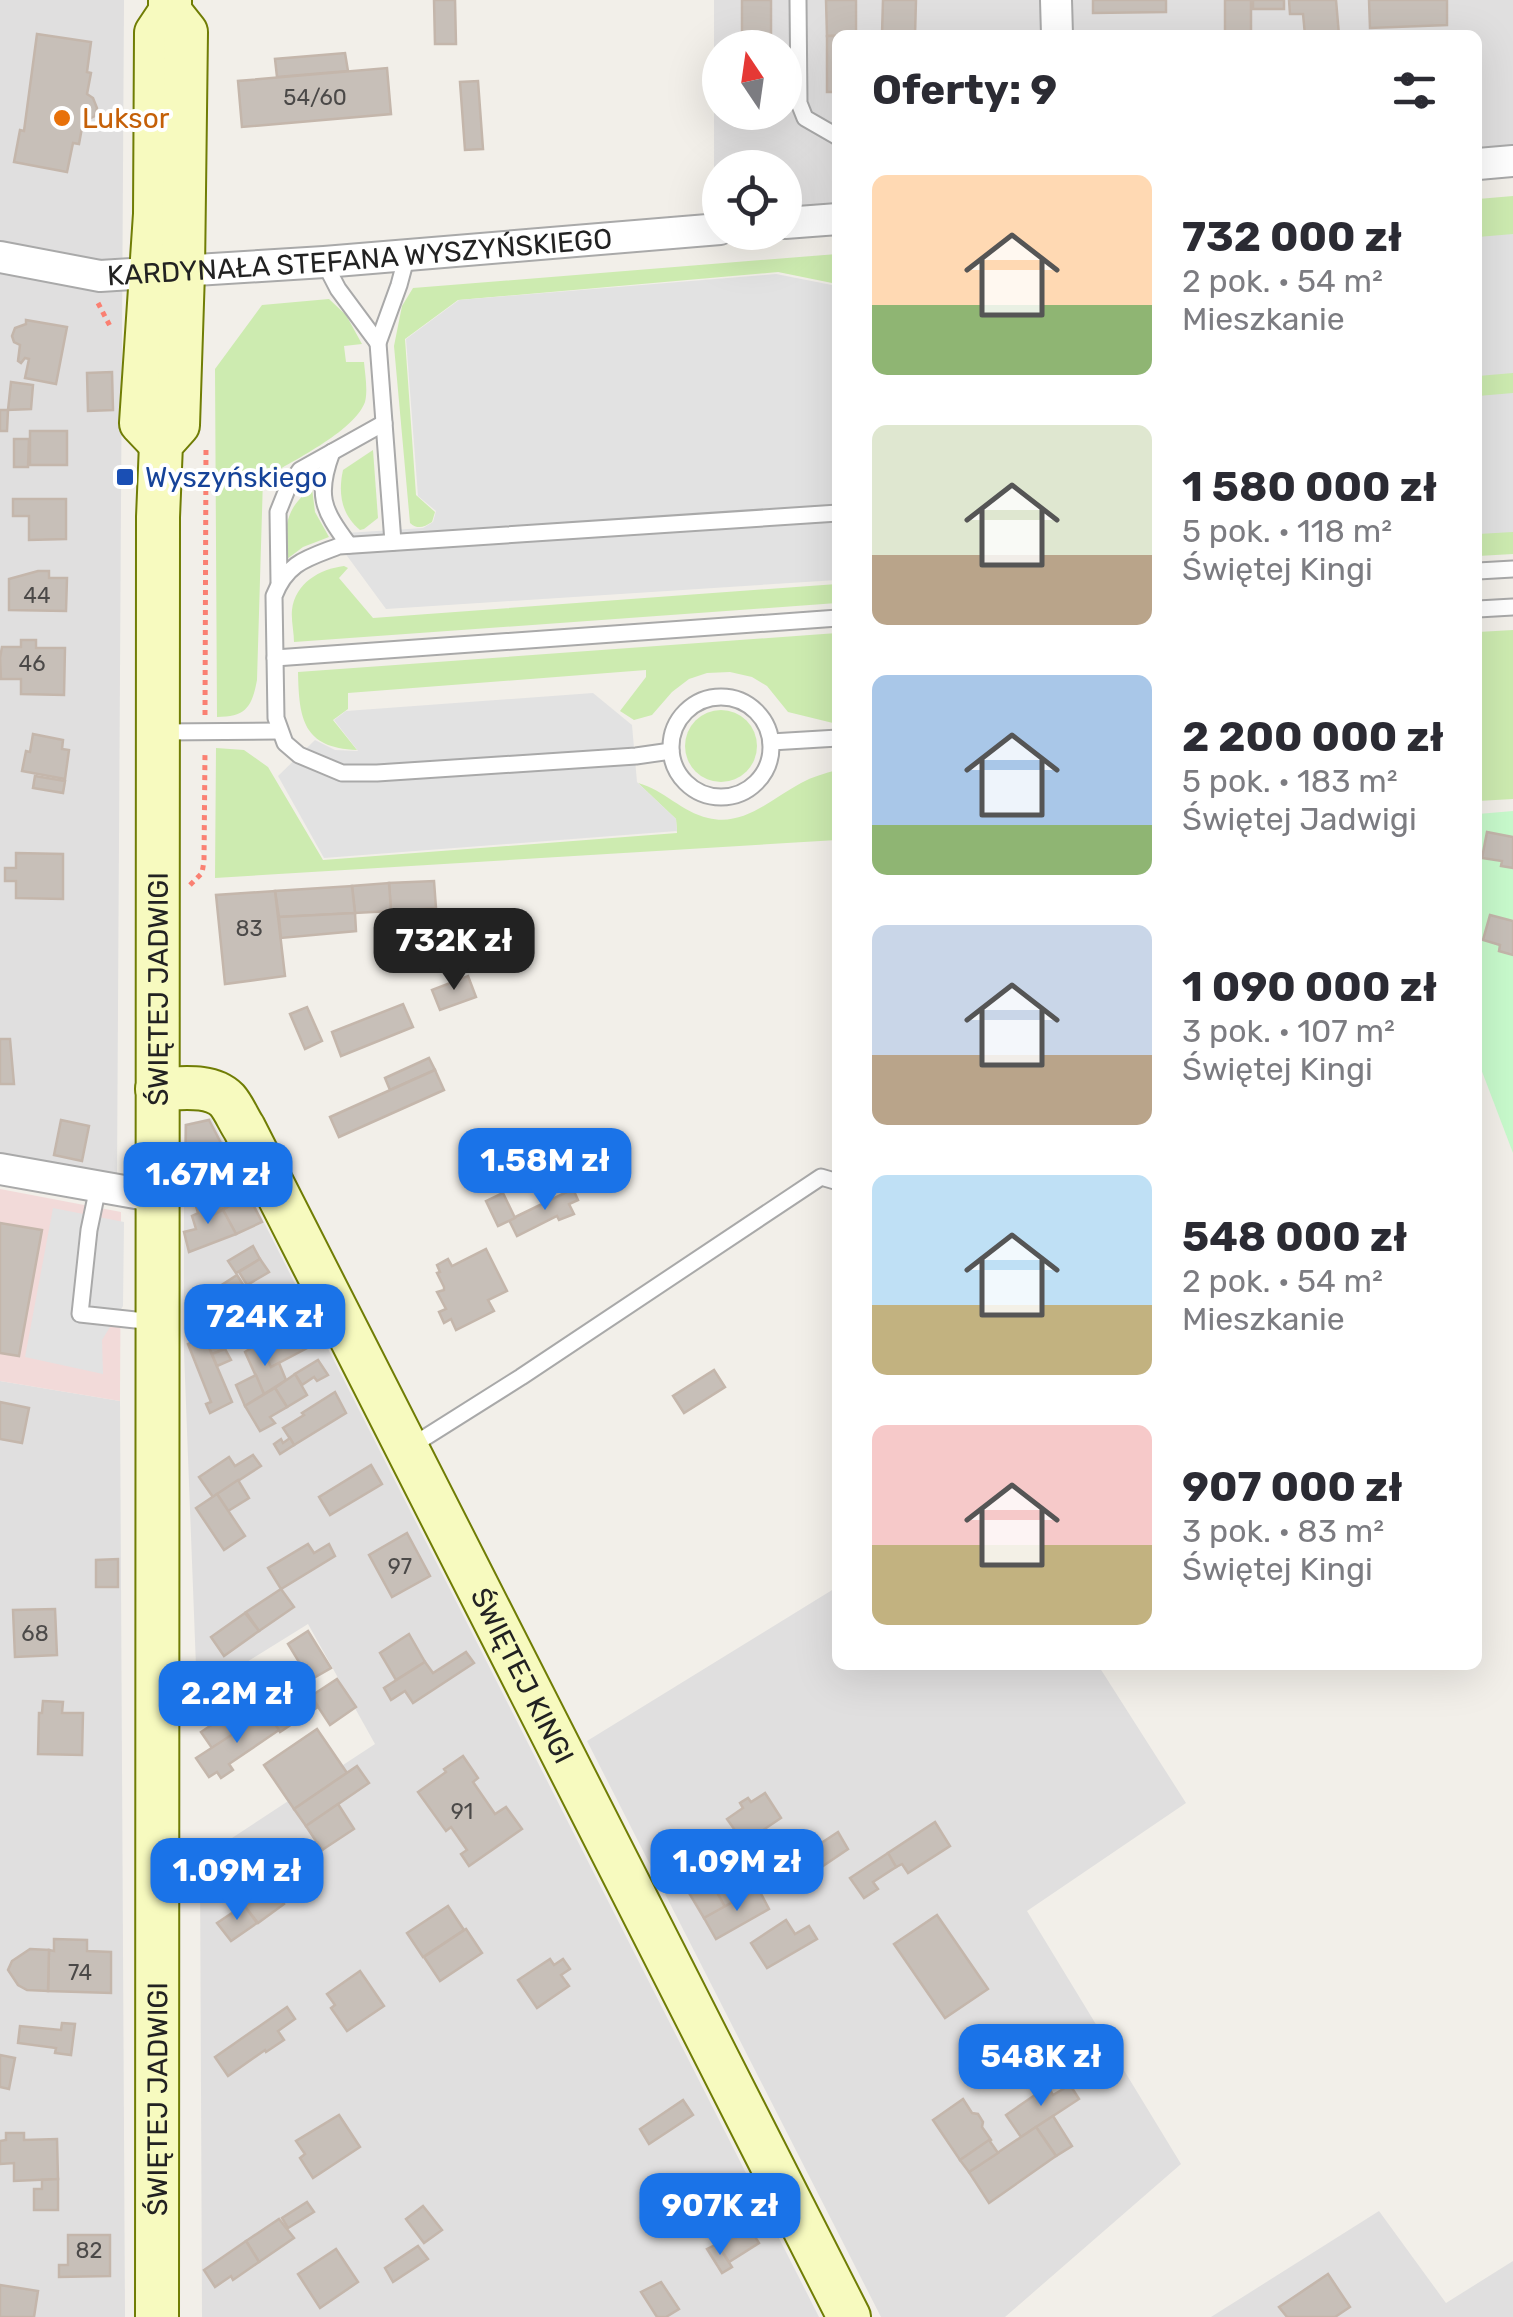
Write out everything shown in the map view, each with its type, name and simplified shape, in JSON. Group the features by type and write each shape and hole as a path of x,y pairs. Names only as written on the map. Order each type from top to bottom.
{"main road":[{"name":"ŚWIĘTEJ JADWIGI","path":"157,2317 158,517 161,444 178,425 167,273 186,32 170,6"},
{"name":"ŚWIĘTEJ KINGI","path":"157,1088 204,1089 228,1102 850,2317"}],"street":[{"path":"1056,0 1057,30"},
{"path":"1482,164 1513,161"},
{"path":"802,222 832,220"},
{"name":"KARDYNAŁA STEFANA WYSZYŃSKIEGO","path":"0,257 100,276 702,230"},
{"path":"0,1169 158,1198"}],"lane":[{"path":"798,0 799,103 806,118 832,133"},
{"path":"392,542 378,344 407,255"},
{"path":"324,262 338,289 378,344"},
{"path":"384,423 300,470 278,512 279,582 274,596 276,718 285,743 299,755 342,773 671,751"},
{"path":"332,452 322,492 326,510 349,544"},
{"path":"279,582 298,561 349,544 832,513"},
{"path":"1482,571 1513,568"},
{"path":"1482,609 1513,607"},
{"path":"275,658 832,618"},
{"path":"716,697 732,698 759,714 771,742 770,758 754,784 741,793 726,796 710,796 696,790 675,766 671,751 678,721 688,709 716,697"},
{"path":"158,732 279,731"},
{"path":"771,742 832,738"},
{"path":"407,1449 804,1188 822,1177 832,1180"},
{"path":"98,1186 80,1314 158,1322"}],"path":[{"path":"98,294 98,306 112,329"},
{"path":"184,893 202,873 204,861 206,446"}],"shaded area":[{"path":"0,0 124,0 117,1174 0,1153"},
{"path":"714,0 1044,0 1044,30 832,30 832,204 802,207 802,150 714,150 714,130 802,130 802,30 714,30"},
{"path":"1067,0 1513,0 1513,147 1482,150 1482,30 1067,30"},
{"path":"1513,234 1513,373 1482,376 1482,237"},
{"path":"776,274 832,285 832,580 386,609 331,534 423,528 433,522 436,511 418,496 406,339 459,300"},
{"path":"1513,393 1513,532 1482,534 1482,396"},
{"path":"593,693 632,725 637,782 676,819 677,831 324,858 278,776 315,740 335,750 358,751 334,720 346,711"},
{"path":"211,1118 819,2317 202,2317 200,1859 375,1744 308,1624 197,1693 184,1352 184,1124"},
{"path":"0,1189 121,1212 120,1401 0,1381"},
{"path":"53,1208 124,1222 123,1306 102,1340 103,1374 25,1357"},
{"path":"0,1381 120,1401 125,2317 0,2317"},
{"path":"832,1590 832,1670 1101,1670 1186,1803 1027,1911 1181,2164 1005,2317 881,2317 587,1741"},
{"path":"1379,2211 1446,2303 1513,2261 1513,2317 1211,2317"}],"green space":[{"path":"1513,196 1513,554 1482,556 1482,199"},
{"path":"832,254 832,283 778,272 458,300 405,339 416,495 435,512 432,522 418,527 410,523 394,346 402,306 413,288"},
{"path":"329,299 346,315 362,344 344,346 346,362 364,362 365,402 335,435 263,479 257,680 246,709 217,717 215,369 262,305"},
{"path":"373,450 378,518 360,530 345,510 341,495 343,470"},
{"path":"312,488 315,512 329,537 303,547 287,559 288,519"},
{"path":"348,568 339,578 373,618 832,584 832,603 294,642 294,600 303,585 326,570"},
{"path":"1513,630 1513,799 1482,801 1482,632"},
{"path":"832,633 832,723 788,712 767,686 752,677 730,672 689,679 652,715 634,720 620,711 646,677 646,670 348,693 348,709 333,720 357,750 325,744 308,728 300,704 298,672"},
{"path":"721,710 747,720 757,746 747,772 721,782 695,772 685,746 695,720"},
{"path":"216,748 244,750 268,767 323,860 677,833 676,819 638,783 699,815 721,820 757,810 805,781 832,771 832,840 215,878"},
{"path":"1513,811 1513,1153 1482,1072 1482,814"}],"building":[{"path":"434,0 455,0 456,44 435,44"},
{"path":"742,0 771,0 771,30 742,30"},
{"path":"826,0 856,0 856,30 832,30 832,36 827,36"},
{"path":"883,0 916,0 915,30 882,30"},
{"path":"1093,0 1166,0 1166,12 1093,13"},
{"path":"1225,0 1251,0 1251,30 1225,30"},
{"path":"1253,0 1284,0 1284,9 1253,9"},
{"path":"1289,0 1336,0 1339,30 1305,30 1303,14 1290,14"},
{"path":"1369,0 1447,0 1447,25 1370,28"},
{"path":"37,34 91,42 87,94 97,108 95,116 83,122 79,144 73,143 67,172 14,162 20,130 24,131"},
{"path":"827,36 832,36 832,92 827,92"},
{"path":"345,53 348,71 277,77 275,59"},
{"path":"387,68 391,114 242,127 238,81"},
{"path":"478,81 483,149 465,150 460,82"},
{"path":"26,320 67,327 56,384 25,378 29,359 18,361 20,345 12,336 15,328 26,324"},
{"path":"112,372 113,410 88,411 87,373"},
{"path":"11,382 33,385 31,409 8,410"},
{"path":"0,410 8,410 7,431 0,431"},
{"path":"30,431 67,431 67,465 30,465"},
{"path":"14,439 29,439 28,467 14,467"},
{"path":"13,499 66,499 66,539 29,540 29,516 13,516"},
{"path":"49,571 49,578 67,578 66,611 9,610 9,579"},
{"path":"21,640 36,640 36,648 65,648 64,695 21,694 21,679 1,679 2,647 21,647"},
{"path":"33,734 63,740 62,749 69,750 65,779 22,771"},
{"path":"35,776 65,781 63,793 33,788"},
{"path":"1487,832 1513,837 1513,868 1501,866 1502,861 1482,858"},
{"path":"16,853 63,854 63,899 16,898 16,881 5,881 5,868 16,868"},
{"path":"434,881 436,908 391,911 389,883"},
{"path":"389,883 391,911 355,913 352,886"},
{"path":"352,886 355,913 279,917 275,891"},
{"path":"275,891 285,976 225,984 216,895"},
{"path":"355,913 356,931 281,938 279,917"},
{"path":"1490,915 1513,921 1513,955 1499,951 1500,945 1483,940"},
{"path":"468,976 476,997 440,1010 432,990"},
{"path":"403,1004 413,1027 341,1056 332,1032"},
{"path":"307,1007 322,1041 305,1049 290,1014"},
{"path":"0,1039 10,1039 14,1084 0,1084"},
{"path":"429,1058 435,1070 390,1090 385,1078"},
{"path":"435,1070 444,1090 339,1137 330,1117"},
{"path":"61,1120 89,1126 82,1161 54,1155"},
{"path":"209,1120 248,1195 213,1215 196,1175 185,1179 186,1125"},
{"path":"573,1189 578,1200 569,1204 574,1214 559,1220 557,1216 517,1236 509,1220"},
{"path":"503,1193 515,1218 498,1226 486,1201"},
{"path":"248,1195 262,1222 236,1234 223,1210"},
{"path":"207,1199 213,1215 223,1210 236,1234 189,1252 184,1232 196,1229 192,1216 198,1213 195,1203"},
{"path":"0,1223 42,1230 19,1356 0,1353"},
{"path":"253,1246 260,1259 236,1273 228,1261"},
{"path":"486,1249 507,1291 488,1300 494,1311 456,1330 451,1319 444,1323 439,1312 446,1309 437,1292 444,1287 437,1265 448,1259 452,1266"},
{"path":"260,1259 269,1272 247,1285 239,1272"},
{"path":"237,1275 244,1286 222,1299 217,1288"},
{"path":"213,1288 222,1314 195,1325 186,1303"},
{"path":"285,1295 299,1319 253,1344 237,1319"},
{"path":"299,1322 311,1346 271,1367 259,1343"},
{"path":"214,1329 225,1349 212,1354 203,1335"},
{"path":"204,1336 232,1402 210,1413 206,1404 211,1402 188,1344"},
{"path":"259,1343 271,1367 279,1363 286,1380 264,1394 245,1352"},
{"path":"225,1349 231,1360 217,1366 212,1354"},
{"path":"318,1360 328,1375 317,1381 314,1377 302,1385 295,1374"},
{"path":"714,1370 725,1387 684,1413 673,1396"},
{"path":"295,1374 307,1395 287,1407 275,1388"},
{"path":"256,1375 264,1394 245,1406 236,1385"},
{"path":"275,1388 287,1407 270,1417 275,1423 260,1431 245,1406"},
{"path":"335,1392 346,1413 294,1445 283,1428"},
{"path":"0,1402 29,1408 22,1443 0,1439"},
{"path":"290,1438 294,1445 280,1454 274,1444"},
{"path":"253,1455 261,1466 213,1497 199,1477 229,1457 235,1466"},
{"path":"371,1465 382,1484 330,1515 319,1497"},
{"path":"238,1480 249,1498 228,1511 217,1494"},
{"path":"217,1494 245,1536 224,1550 196,1508"},
{"path":"407,1533 430,1576 392,1597 369,1555"},
{"path":"308,1544 314,1553 329,1544 335,1556 281,1589 268,1568"},
{"path":"118,1559 118,1587 96,1587 96,1560"},
{"path":"281,1589 294,1607 259,1631 246,1612"},
{"path":"55,1609 57,1655 15,1657 13,1610"},
{"path":"245,1613 259,1631 224,1656 211,1637"},
{"path":"308,1631 331,1668 310,1680 288,1644"},
{"path":"409,1634 425,1662 396,1680 380,1653"},
{"path":"466,1652 474,1663 413,1703 405,1691 391,1700 384,1688 425,1662 433,1673"},
{"path":"294,1671 305,1687 267,1712 256,1695"},
{"path":"337,1679 356,1707 330,1725 311,1696"},
{"path":"305,1687 318,1707 280,1732 267,1712"},
{"path":"256,1695 267,1712 212,1748 201,1732"},
{"path":"43,1701 63,1702 62,1713 83,1713 82,1755 38,1754"},
{"path":"267,1712 279,1730 229,1764 233,1770 221,1778 217,1772 209,1777 196,1758"},
{"path":"317,1729 347,1773 294,1809 264,1765"},
{"path":"463,1756 478,1778 473,1782 495,1814 506,1807 522,1829 469,1866 461,1854 467,1850 451,1827 446,1831 418,1792"},
{"path":"357,1766 369,1783 306,1826 294,1809"},
{"path":"765,1793 781,1818 744,1843 727,1819 743,1808 740,1803 748,1798 751,1802"},
{"path":"338,1804 354,1829 322,1850 306,1826"},
{"path":"935,1822 950,1846 908,1873 902,1864 896,1867 888,1853"},
{"path":"838,1832 848,1849 817,1870 814,1866 796,1878 788,1865"},
{"path":"318,1843 322,1850 259,1893 253,1884"},
{"path":"888,1853 896,1867 873,1882 878,1889 864,1898 850,1878"},
{"path":"731,1868 740,1883 751,1877 758,1888 725,1907 710,1880"},
{"path":"710,1880 725,1907 704,1918 689,1893"},
{"path":"271,1886 284,1904 258,1923 244,1905"},
{"path":"758,1888 769,1909 716,1939 704,1918"},
{"path":"244,1905 257,1923 231,1941 217,1923"},
{"path":"448,1906 464,1930 423,1957 407,1933"},
{"path":"937,1915 988,1989 945,2018 894,1944"},
{"path":"786,1920 795,1934 809,1926 817,1939 767,1968 751,1943"},
{"path":"466,1929 482,1953 440,1981 424,1957"},
{"path":"54,1939 87,1940 87,1951 111,1952 111,1993 48,1991 49,1950 54,1951"},
{"path":"30,1949 49,1950 48,1991 27,1990 18,1985 8,1970 12,1961"},
{"path":"550,1959 554,1965 563,1959 570,1969 561,1975 569,1986 537,2008 518,1980"},
{"path":"360,1971 384,2006 347,2031 331,2008 335,2005 327,1994"},
{"path":"287,2007 295,2019 278,2031 284,2040 228,2076 215,2057"},
{"path":"62,2023 75,2024 71,2055 55,2053 56,2048 18,2043 20,2026 61,2030"},
{"path":"0,2055 15,2058 9,2089 0,2087"},
{"path":"1070,2085 1079,2099 1021,2137 1006,2115 1048,2086 1053,2095"},
{"path":"963,2099 972,2113 978,2114 991,2140 960,2160 933,2120"},
{"path":"683,2100 693,2115 649,2144 640,2129"},
{"path":"339,2115 360,2147 313,2178 300,2158 305,2154 296,2141"},
{"path":"1053,2116 1072,2146 1056,2156 1036,2127"},
{"path":"1036,2127 1056,2156 989,2203 969,2172"},
{"path":"6,2133 24,2133 24,2140 57,2139 58,2179 14,2181 14,2163 0,2164 0,2141 6,2140"},
{"path":"989,2140 998,2153 969,2172 960,2160"},
{"path":"58,2179 58,2210 34,2210 34,2189 42,2189 42,2180"},
{"path":"307,2202 314,2212 288,2228 282,2218"},
{"path":"423,2206 442,2230 424,2243 406,2219"},
{"path":"279,2219 294,2238 259,2262 246,2241"},
{"path":"747,2224 759,2243 729,2262 717,2244"},
{"path":"68,2235 110,2235 110,2276 59,2277 59,2265 68,2265"},
{"path":"246,2241 259,2262 215,2287 204,2270"},
{"path":"717,2244 732,2267 722,2273 707,2249"},
{"path":"418,2246 428,2259 393,2282 385,2268"},
{"path":"336,2249 358,2282 320,2308 298,2274"},
{"path":"1328,2274 1350,2307 1335,2317 1287,2317 1279,2307"},
{"path":"661,2282 679,2309 666,2317 657,2317 641,2292"},
{"path":"0,2285 38,2291 34,2317 0,2317"}],"place":[{"name":"Luksor","path":"62,118"},
{"name":"Wyszyńskiego","path":"125,477"}]}
